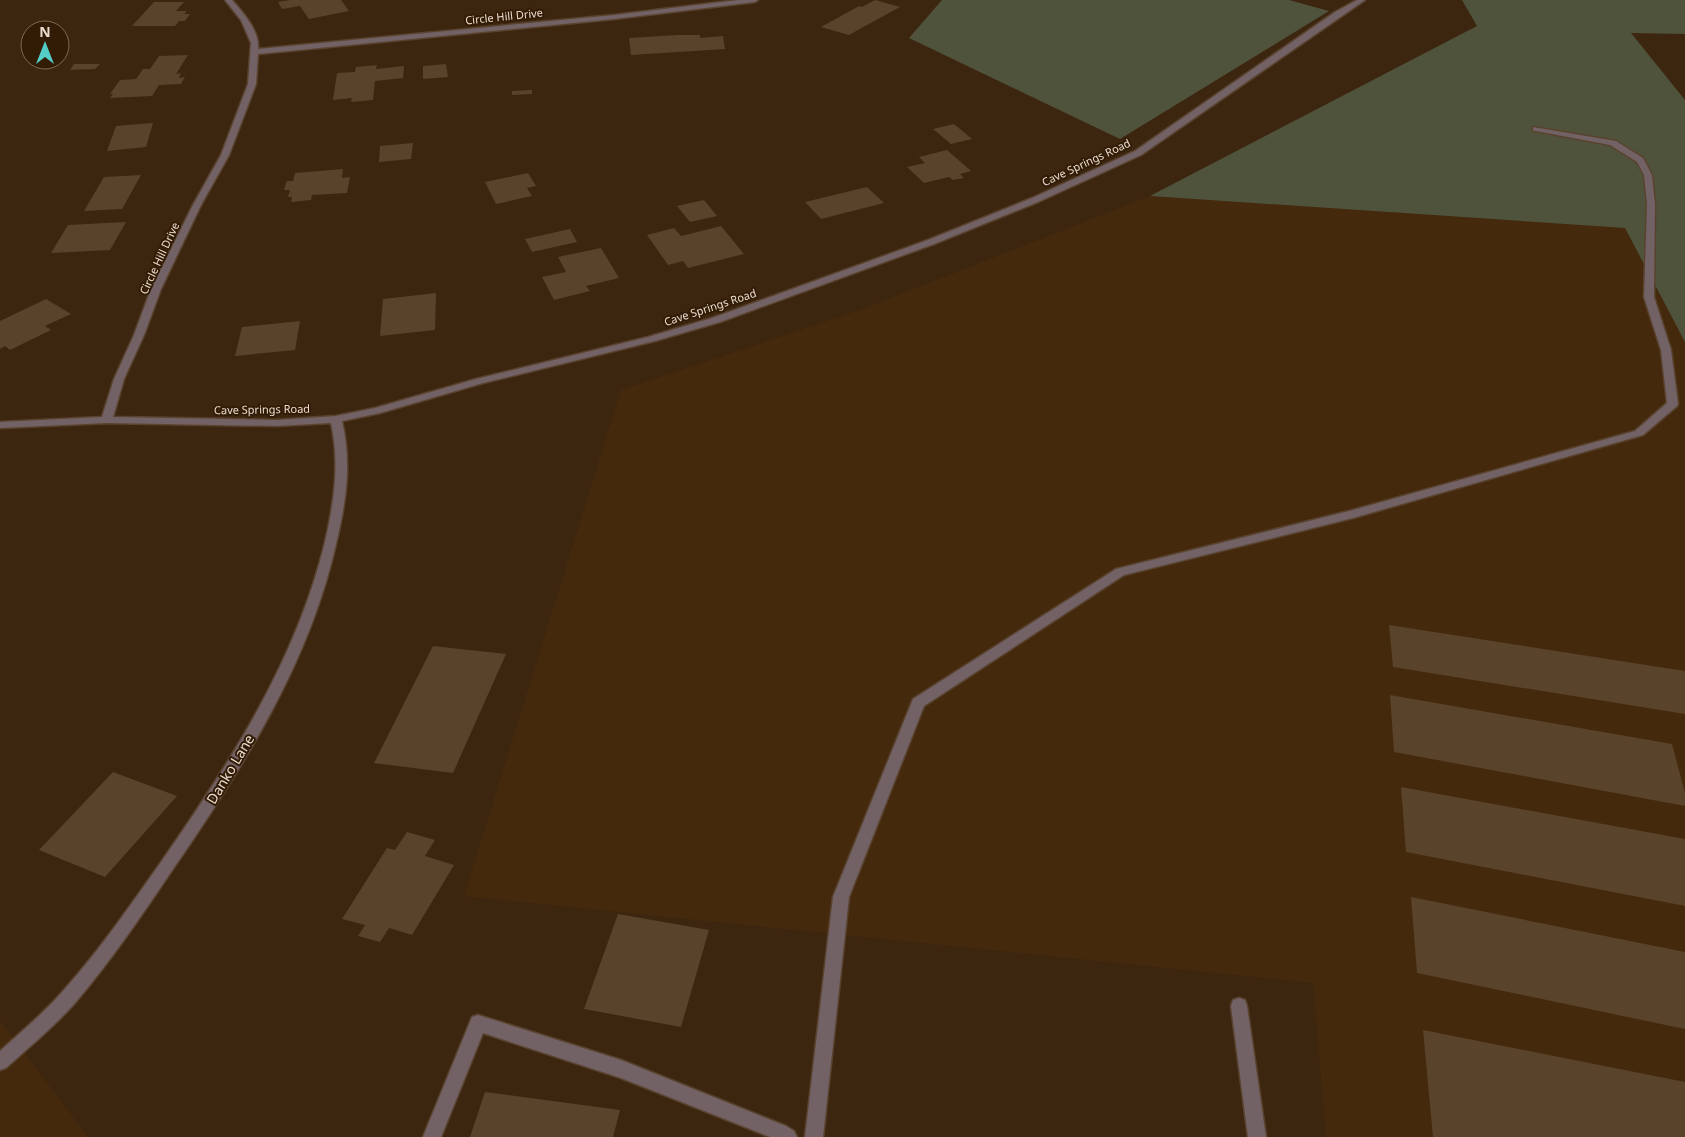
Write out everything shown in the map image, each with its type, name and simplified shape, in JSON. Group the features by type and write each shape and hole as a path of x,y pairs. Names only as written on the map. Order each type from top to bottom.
{"street":[{"name":"Circle Hill Drive","path":"107,420 119,379 139,335 156,289 197,205 225,155 252,84 255,43 252,33 228,0"},
{"name":"Circle Hill Drive","path":"255,52 642,14 755,0"},
{"name":"Cave Springs Road","path":"0,425 107,420 277,423 336,419 376,411 480,381 651,339 716,320 931,242 1034,200 1138,153 1241,84 1338,14 1362,0"},
{"path":"814,1137 840,897 918,703 1120,572 1353,514 1640,433 1673,404 1666,350 1649,297 1651,204 1648,175 1640,160 1613,143 1536,129"},
{"name":"Danko Lane","path":"0,1062 68,998 137,909 212,800 272,698 311,612 321,585 330,549 342,479 342,448 336,419"},
{"path":"1239,1006 1257,1137"},
{"path":"432,1137 478,1023 621,1069 780,1132 788,1137"}],"shaded area":[{"path":"1150,196 1625,228 1685,342 1685,1137 1326,1137 1313,983 464,896 621,390 863,309"},
{"path":"0,1021 88,1137 0,1137"}],"green space":[{"path":"942,0 1289,0 1329,11 1120,139 909,38"},
{"path":"1462,0 1685,0 1685,34 1631,33 1685,100 1685,342 1625,228 1150,196 1477,26"}],"building":[{"path":"290,0 341,0 349,11 309,19 300,6 282,9 278,2"},
{"path":"875,0 900,7 849,35 821,27 859,6 862,7"},
{"path":"154,2 184,2 176,11 187,11 184,14 190,14 185,21 179,21 175,26 132,26"},
{"path":"700,35 700,38 723,36 725,49 631,55 629,38"},
{"path":"188,55 176,74 181,73 179,78 185,77 181,84 159,85 152,96 110,98 113,94 110,94 120,80 136,79 143,69 150,69 159,56"},
{"path":"74,64 100,64 95,69 70,70"},
{"path":"446,64 448,77 423,79 423,66"},
{"path":"377,65 376,69 404,66 403,78 375,81 373,100 351,102 352,98 333,100 337,73 355,72 356,67"},
{"path":"532,90 532,94 512,95 512,91"},
{"path":"153,123 146,147 107,151 116,126"},
{"path":"954,124 972,139 951,144 933,129"},
{"path":"413,143 411,159 379,162 380,146"},
{"path":"947,150 971,171 960,174 964,178 953,180 949,177 924,183 907,167 925,163 919,157"},
{"path":"343,169 342,178 350,177 347,193 312,195 311,200 291,202 292,197 288,197 290,190 284,190 287,181 293,181 295,173"},
{"path":"528,173 536,186 527,188 532,196 496,204 485,182"},
{"path":"141,175 122,209 84,211 104,177"},
{"path":"867,187 884,203 821,219 805,202"},
{"path":"704,200 717,216 690,222 677,206"},
{"path":"126,222 110,250 51,253 68,225"},
{"path":"721,226 744,254 688,268 683,261 668,265 647,235 674,228 681,236"},
{"path":"570,229 577,242 532,252 525,239"},
{"path":"601,248 619,278 586,286 590,291 554,300 542,277 566,272 558,257"},
{"path":"436,293 435,330 380,336 383,299"},
{"path":"46,299 71,314 45,326 51,330 10,350 5,346 0,349 0,321"},
{"path":"300,321 295,350 235,356 242,327"},
{"path":"1389,625 1685,671 1685,714 1393,667"},
{"path":"433,646 506,654 453,773 374,763"},
{"path":"1390,695 1672,744 1685,793 1685,806 1394,752"},
{"path":"113,772 177,796 105,877 39,850"},
{"path":"1401,787 1685,839 1685,906 1406,852"},
{"path":"407,832 435,840 425,856 454,865 412,935 389,928 380,942 358,936 365,925 342,919 387,848 395,850"},
{"path":"1411,897 1685,952 1685,1029 1417,973"},
{"path":"618,914 709,930 681,1027 584,1009"},
{"path":"1423,1030 1685,1082 1685,1137 1433,1137"},
{"path":"485,1092 620,1110 613,1137 470,1137"}]}
